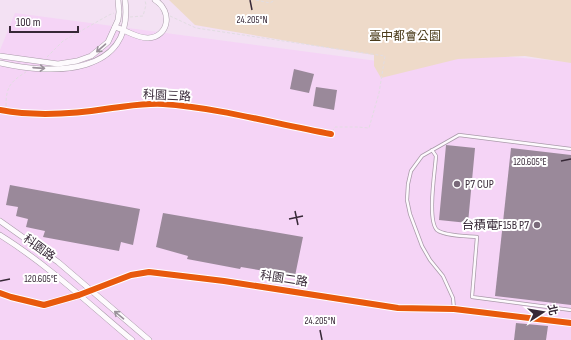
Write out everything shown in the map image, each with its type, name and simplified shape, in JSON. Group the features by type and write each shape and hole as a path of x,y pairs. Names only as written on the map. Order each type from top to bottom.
{"street":[{"path":"0,56 58,64 77,61 91,56 108,42 115,27 119,12 118,0"},
{"path":"0,63 19,67 69,69 95,62 118,42 122,36 125,17 124,0"},
{"path":"115,27 142,37 156,36 162,32 165,26 166,14 161,4 155,0"},
{"name":"科園三路","path":"3,110 54,114 129,105 162,104 215,111 331,134"},
{"name":"科園路","path":"0,221 58,262 149,340"},
{"name":"科園路","path":"0,235 18,246 46,267 132,340"},
{"name":"科園二路","path":"0,293 44,305 79,295 131,275 149,272 168,273 224,281 398,308 454,309 571,323"}],"lane":[{"path":"454,309 453,298 443,276 430,260 416,232 410,214 407,200 411,170 422,156 459,135 571,149"},
{"path":"432,150 436,156 432,212 434,226 443,233 477,237 472,297 571,310"}],"path":[{"path":"125,17 134,18 143,16 146,5 145,0"},
{"path":"256,0 270,3 275,0"},
{"path":"39,61 48,56 63,41 109,15 119,12"},
{"path":"166,14 196,28 385,56 379,93 369,128 335,127 331,134"},
{"path":"3,110 6,93 10,85 14,80 33,68"}],"shaded area":[{"path":"15,13 377,61 416,62 499,56 571,62 571,340 0,340 0,50"}],"green space":[{"name":"臺中都會公園","path":"169,0 571,0 571,63 525,56 458,59 381,78 374,66 374,55 195,25"}],"building":[{"path":"294,69 314,74 309,93 290,89"},
{"path":"316,87 337,90 334,110 313,106"},
{"name":"P7 CUP","path":"446,145 475,148 468,223 439,220"},
{"name":"台積電F15B P7","path":"511,148 571,155 571,305 495,296"},
{"path":"10,185 140,209 133,245 121,242 119,251 43,237 45,231 26,227 28,219 16,216 18,207 6,205"},
{"path":"163,213 303,237 295,276 241,267 240,269 187,259 188,256 156,247"},
{"path":"516,323 548,326 546,340 514,340"}],"cycle path":[{"path":"0,110 56,114 138,105 163,104 205,109 331,134"},
{"path":"0,293 44,305 79,295 131,275 149,272 224,281 398,308 454,309 571,323"}],"place":[{"name":"P7 CUP","path":"457,184"},
{"name":"台積電F15B P7","path":"537,225"}]}
